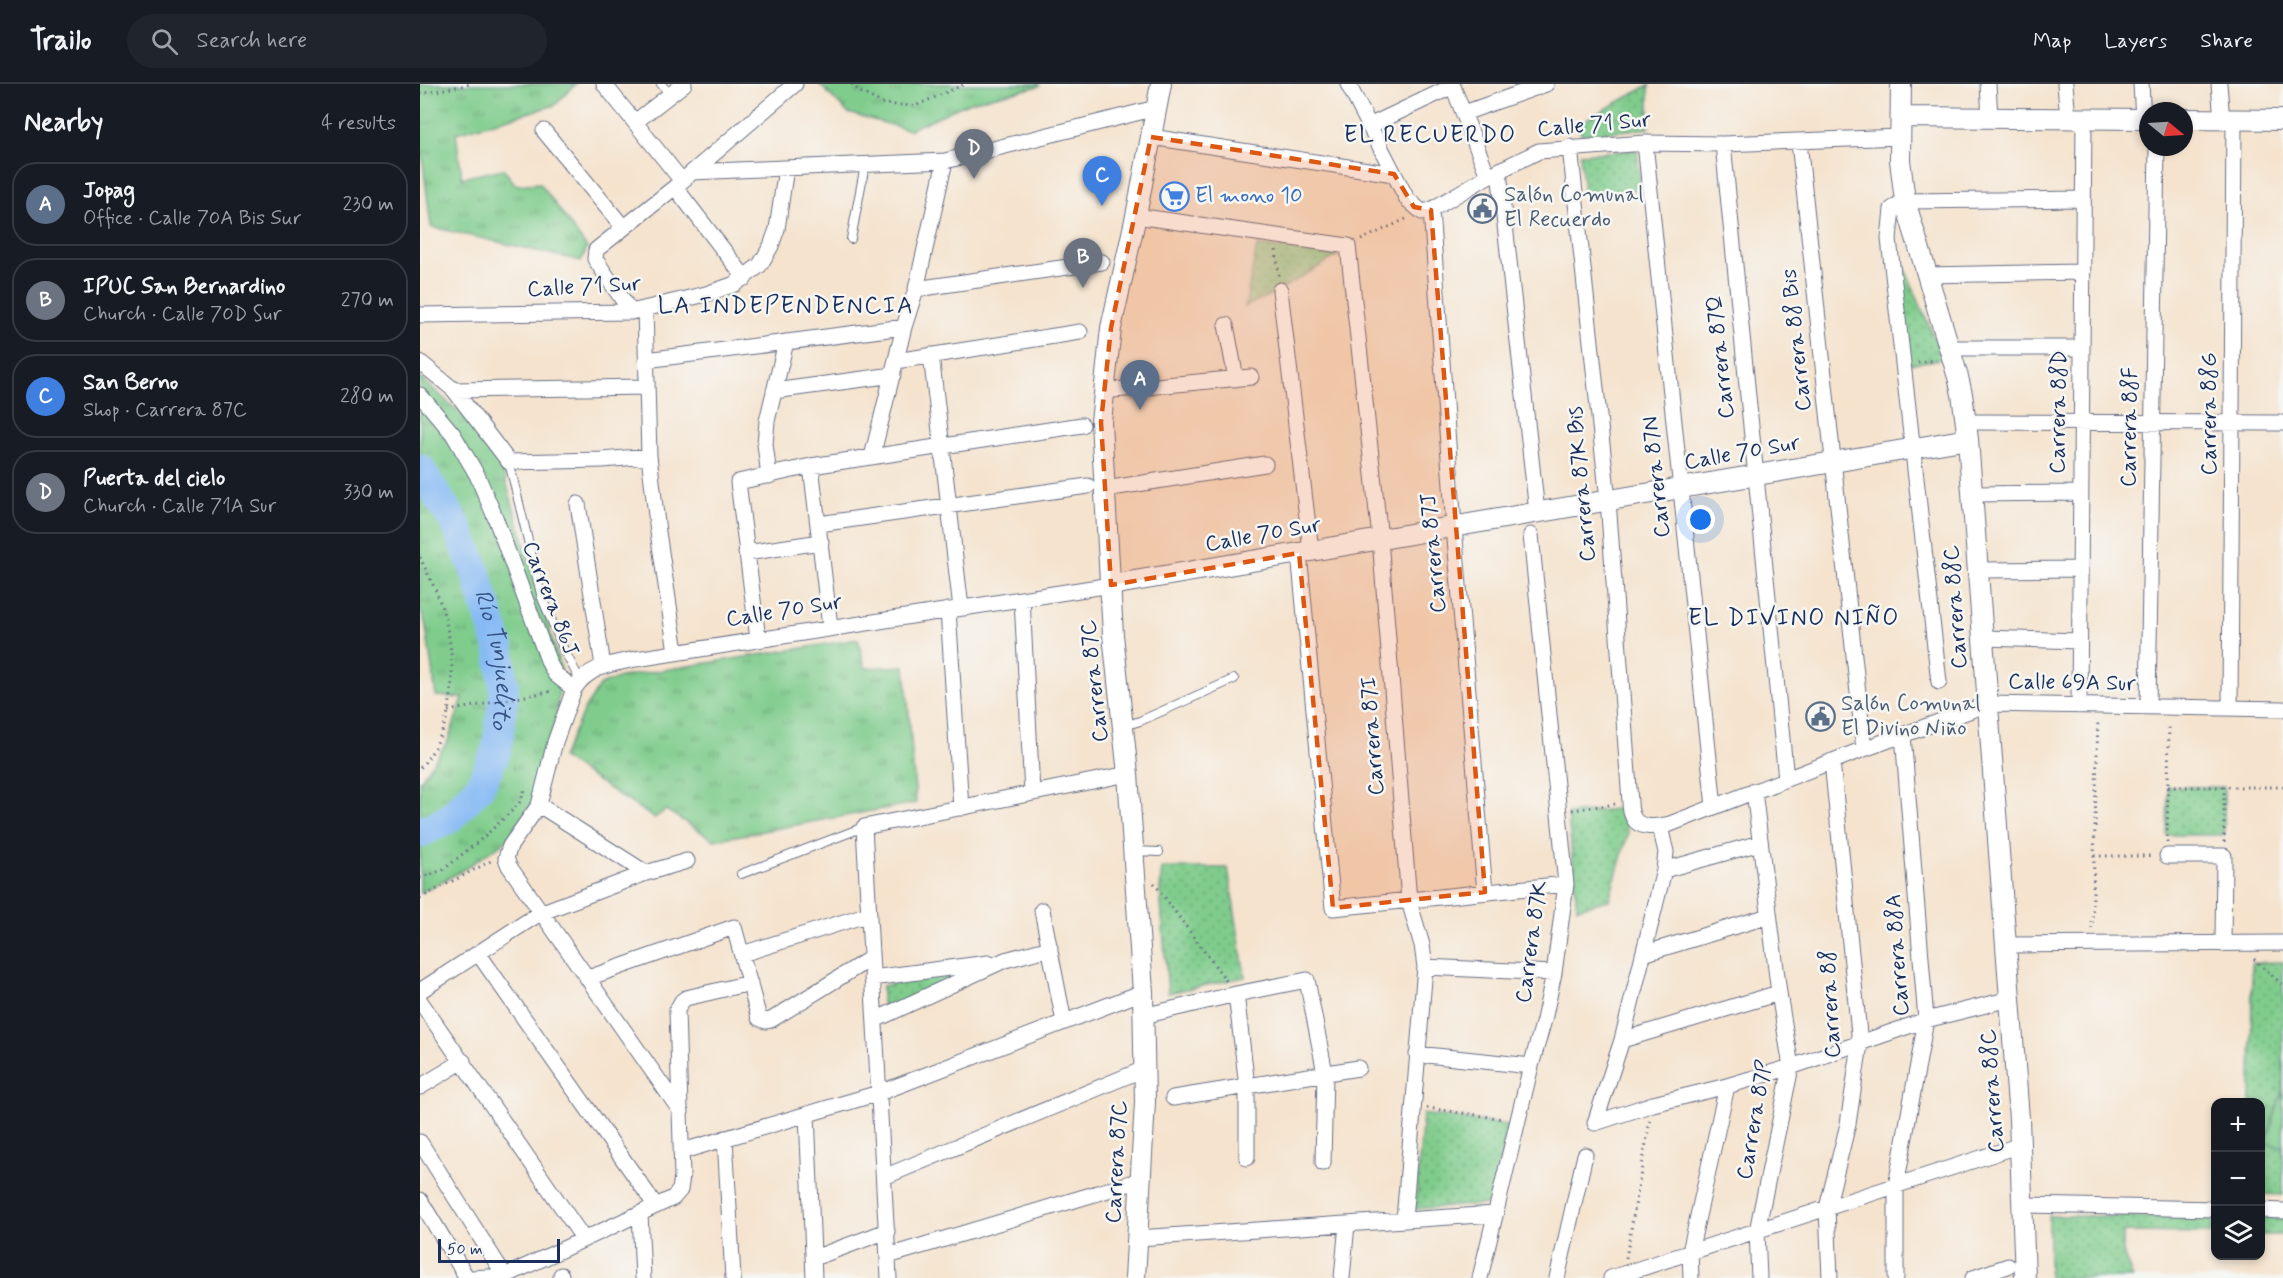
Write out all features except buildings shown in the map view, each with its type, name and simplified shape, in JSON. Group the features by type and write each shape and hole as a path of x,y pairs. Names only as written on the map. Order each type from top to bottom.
{"street":[{"path":"604,84 683,180 745,278 760,265 774,237 782,204 786,168"},
{"path":"635,122 666,89 684,84"},
{"path":"676,652 649,456 646,360 638,310 595,260 596,250 683,180 795,84"},
{"name":"Carrera 87C","path":"1135,1278 1141,1180 1144,1069 1143,992 1128,774 1113,635 1111,585 1097,487 1103,391 1111,328 1136,216 1161,84"},
{"path":"1348,84 1407,199 1426,211"},
{"path":"1464,113 1545,84"},
{"name":"Carrera 88C","path":"1901,84 1900,160 1905,201 1951,353 1962,394 1967,430 2021,1145 2025,1278"},
{"path":"1988,84 1990,118"},
{"name":"Carrera 88D","path":"2066,84 2076,119 2083,200 2079,706"},
{"path":"2141,84 2144,102"},
{"name":"Carrera 88G","path":"2219,84 2228,120 2232,423 2230,708"},
{"path":"1369,126 1453,85 1464,113 1494,173 1537,512"},
{"path":"683,180 786,168 945,161 1156,108"},
{"name":"Calle 71 Sur","path":"1426,211 1539,151 1570,147 1644,143 1799,142 1900,127 1990,118 2139,119"},
{"path":"2193,120 2283,120"},
{"path":"543,131 623,227"},
{"path":"1151,137 1394,174"},
{"name":"Carrera 88 Bis","path":"1799,142 1864,749"},
{"name":"Carrera 87N","path":"1644,143 1714,807"},
{"name":"Carrera 87Q","path":"1723,144 1785,779"},
{"name":"Carrera 87K Bis","path":"1570,147 1608,500 1630,802 1633,818 1641,825 1660,827"},
{"name":"Carrera 88F","path":"2148,707 2157,156"},
{"path":"872,457 904,327 916,289 945,161"},
{"path":"1939,682 1889,239 1892,210 1905,201 2083,200"},
{"name":"Carrera 87J","path":"1426,211 1485,892"},
{"path":"1136,216 1348,246"},
{"name":"Carrera 87I","path":"1348,246 1380,539 1409,901 1422,945 1425,967 1404,1220"},
{"path":"916,289 1102,262"},
{"path":"1926,275 2083,272"},
{"name":"Calle 71 Sur","path":"420,315 638,310 706,294 745,278"},
{"path":"1281,290 1305,552 1333,908 1566,884"},
{"path":"1103,391 1243,378 1226,325"},
{"path":"646,360 904,327"},
{"path":"774,391 894,368 931,355 1080,332"},
{"path":"768,476 765,444 766,421 786,342"},
{"path":"1951,353 2082,348"},
{"path":"931,355 949,506 961,808"},
{"path":"420,362 454,390 509,462 602,460 649,456"},
{"path":"454,390 647,387"},
{"name":"Carrera 86J","path":"421,394 453,434 477,475 549,663 555,674 577,684 555,742 539,805"},
{"name":"Calle 70 Sur","path":"577,684 588,672 603,666 676,652 1111,585 1833,462 1913,448 1967,430 2081,423 2283,423"},
{"path":"758,639 738,482 811,466 1082,425"},
{"path":"819,524 1265,464"},
{"path":"811,466 830,627"},
{"path":"1972,494 2080,493"},
{"path":"578,504 603,666"},
{"name":"Carrera 87K","path":"1480,1278 1544,1020 1554,973 1566,884 1531,535"},
{"path":"746,553 821,542"},
{"path":"1978,570 2080,569"},
{"path":"1022,598 1032,793"},
{"path":"1983,638 2079,641"},
{"name":"Calle 69A Sur","path":"1660,827 1988,704 2283,709"},
{"name":"Carrera 88A","path":"1896,1278 1896,1186 1926,1020 1904,735"},
{"name":"Carrera 88","path":"1830,1278 1827,1208 1848,1124 1860,1044 1832,761"},
{"path":"889,1278 864,827 1128,774"},
{"name":"Carrera 87P","path":"1754,791 1779,993 1791,1066 1757,1231 1758,1278"},
{"path":"646,873 539,805 508,850 506,858 540,913 681,1112"},
{"path":"1660,827 1666,852 1664,870 1622,1040 1595,1123 1653,1104 1727,1086 1860,1044 1926,1020 2010,999"},
{"path":"1664,870 1760,843"},
{"path":"2167,856 2224,856 2230,944"},
{"path":"420,991 540,913 646,873 687,861"},
{"path":"1042,910 1064,1022"},
{"path":"742,954 869,914"},
{"path":"1643,954 1769,916"},
{"path":"588,978 734,927 759,1018 765,1021 771,1020 871,958"},
{"path":"2006,945 2283,944"},
{"path":"872,978 1005,960 1050,948"},
{"path":"478,953 656,1206"},
{"path":"874,1020 1005,960"},
{"path":"1425,967 1554,973"},
{"path":"1143,1016 1307,980 1325,1073 1323,1163"},
{"path":"472,1278 505,1277 583,1238 673,1198 680,1190 683,1151 677,1010 686,998 750,983"},
{"path":"683,1151 879,1093 1143,992"},
{"path":"1622,1040 1779,993"},
{"path":"1236,994 1247,1086 1247,1158"},
{"path":"420,1001 583,1238"},
{"path":"1417,1054 1531,1066"},
{"path":"420,1087 463,1061"},
{"path":"1173,1098 1358,1068"},
{"path":"884,1177 1144,1069"},
{"path":"1691,1278 1689,1252 1727,1086"},
{"path":"807,1114 814,1278"},
{"path":"725,1138 733,1278"},
{"path":"420,1142 505,1277"},
{"path":"1617,1276 2021,1145"},
{"path":"1557,1278 1585,1155"},
{"path":"888,1256 1141,1180"},
{"path":"420,1200 467,1278"},
{"path":"2023,1205 2211,1209"},
{"path":"2265,1210 2283,1211"},
{"path":"640,1213 642,1278"},
{"path":"1138,1238 1495,1214"},
{"path":"1342,1278 1347,1224"},
{"path":"814,1258 887,1231"},
{"path":"1973,1278 2008,1266"}],"lane":[{"path":"851,239 865,165"},
{"path":"509,462 542,598 577,684"},
{"path":"1123,726 1140,721 1234,679"},
{"path":"741,874 864,827"},
{"path":"1134,851 1159,852"}],"path":[{"path":"420,94 471,84"},
{"path":"852,84 860,92 884,104 915,106 965,84"},
{"path":"1348,246 1426,211"},
{"path":"1275,236 1281,290"},
{"path":"1905,365 1951,353"},
{"path":"420,557 439,600 450,645 452,686 447,719 427,760 420,768"},
{"path":"448,711 540,692"},
{"path":"2092,945 2099,706"},
{"path":"2094,856 2167,856 2169,707"},
{"path":"420,878 443,870 485,836 519,804 526,786"},
{"path":"2168,787 2283,787"},
{"path":"2224,787 2224,856"},
{"path":"1559,812 1630,802"},
{"path":"420,898 474,871 508,850"},
{"path":"1149,877 1236,994"},
{"path":"2230,944 2283,984"},
{"path":"1617,1276 1653,1104"},
{"path":"1414,1106 1518,1121"}],"highlighted area":[{"path":"1151,137 1394,174 1414,207 1431,210 1485,892 1333,908 1299,553 1111,585 1101,422 1111,328"}],"green space":[{"path":"420,84 576,84 555,105 456,133 462,178 503,169 516,185 540,183 587,248 581,261 431,227 420,139"},
{"path":"819,84 1039,84 1040,86 970,102 909,130 848,113"},
{"path":"1649,85 1649,128 1582,135 1576,125"},
{"path":"1637,150 1641,190 1584,194 1580,154"},
{"path":"1257,245 1337,256 1280,290 1245,307"},
{"path":"1895,245 1943,359 1910,364"},
{"path":"420,377 469,421 502,468 561,669 557,713 534,800 509,839 458,873 420,893 420,781 448,741 463,698 436,696 425,622 420,609"},
{"path":"858,639 865,668 905,666 916,803 714,840 666,810 654,818 562,758 585,708 600,685 620,677"},
{"path":"2168,787 2224,787 2224,835 2167,835"},
{"path":"1625,808 1628,834 1609,900 1577,908 1568,814"},
{"path":"1162,868 1228,868 1245,977 1168,993 1160,890"},
{"path":"2283,962 2283,1195 2265,1194 2265,1098 2251,1098 2252,963"},
{"path":"987,965 882,1011 882,986"},
{"path":"2283,1089 2283,1148 2266,1143"},
{"path":"1423,1114 1508,1125 1491,1204 1415,1209"},
{"path":"2049,1216 2211,1217 2211,1233 2123,1232 2123,1253 2133,1278 2049,1278"},
{"path":"2265,1217 2283,1217 2283,1235 2265,1235"}],"waterway":[{"name":"Río Tunjuelito","path":"420,469 456,525 475,570 500,651 504,691 497,749 480,786 450,818 420,833"}],"place":[{"name":"Puerta del cielo","path":"974,179"},
{"name":"El mono 10","path":"1174,196"},
{"name":"San Berno","path":"1102,206"},
{"name":"Salón Comunal El Recuerdo","path":"1483,208"},
{"name":"IPUC San Bernardino","path":"1083,288"},
{"name":"Jopag","path":"1140,410"},
{"name":"Salón Comunal El Divino Niño","path":"1820,717"}],"district":[{"name":"EL RECUERDO","path":"1430,135"},
{"name":"LA INDEPENDENCIA","path":"786,306"},
{"name":"EL DIVINO NIÑO","path":"1794,618"}]}
